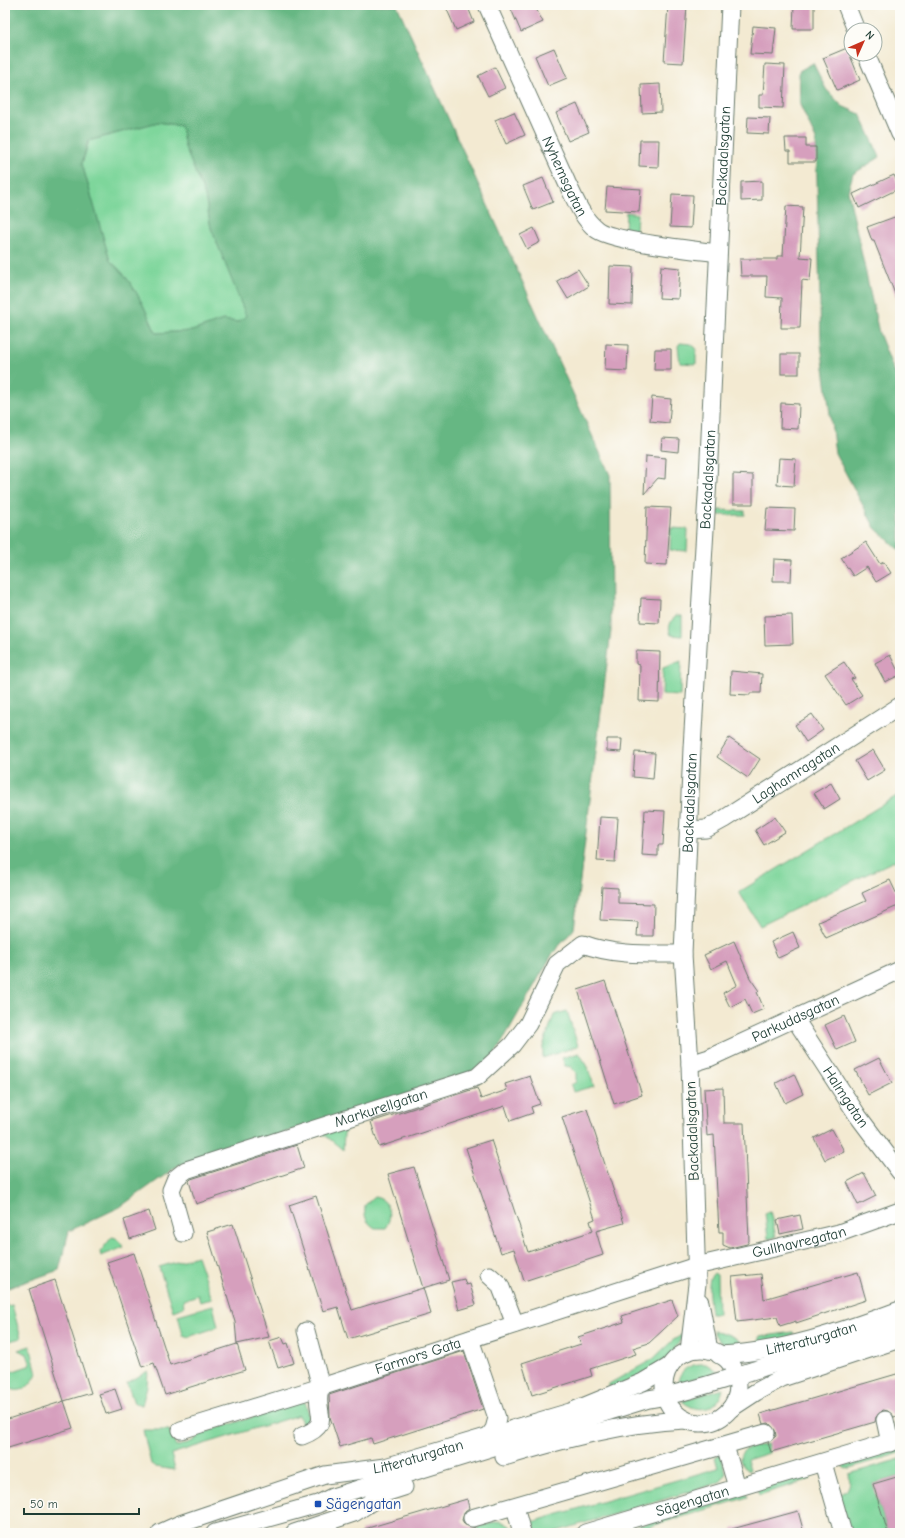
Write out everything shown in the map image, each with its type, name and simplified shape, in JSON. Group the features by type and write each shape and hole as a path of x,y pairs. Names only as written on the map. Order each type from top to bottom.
{"street":[{"name":"Nyhemsgatan","path":"487,5 567,183 581,211 595,229 603,234 622,238 718,253"},
{"name":"Backadalsgatan","path":"689,1351 697,1284 690,1064 683,954 688,830 708,479 730,5"},
{"path":"846,5 853,22"},
{"path":"869,62 900,134"},
{"name":"Laghamragatan","path":"688,830 706,829 724,819 900,706"},
{"name":"Markurellgatan","path":"183,1233 172,1190 176,1178 186,1170 477,1077 512,1045 528,1024 558,964 584,944 601,950 627,953 683,954"},
{"name":"Parkuddsgatan","path":"690,1064 709,1058 900,970"},
{"name":"Halmgatan","path":"795,1019 858,1116 900,1172"},
{"name":"Gullhavregatan","path":"696,1266 839,1233 867,1232 900,1211"},
{"name":"Farmors Gata","path":"181,1430 696,1266"},
{"path":"489,1275 500,1285 515,1324"},
{"name":"Backadalsgatan","path":"697,1284 714,1353"},
{"name":"Litteraturgatan","path":"160,1533 180,1524 325,1475 385,1467 570,1412 643,1382 670,1366 675,1360 689,1351 736,1354 793,1344 835,1334 900,1310"},
{"path":"215,1533 318,1504 332,1497 649,1399 736,1376 854,1340 900,1323"},
{"path":"302,1436 316,1431 320,1424 321,1415 317,1397 321,1386 306,1331"},
{"path":"470,1339 480,1384 497,1418 494,1429 489,1436"},
{"name":"Litteraturgatan","path":"294,1533 354,1513 384,1493 525,1450 604,1429 634,1423 685,1420 693,1422 709,1422 724,1415 729,1409 782,1378 900,1339"},
{"path":"714,1353 726,1360 736,1376 737,1393 729,1409"},
{"path":"670,1366 664,1380 665,1396 673,1410 685,1420"},
{"path":"885,1420 895,1441"},
{"path":"472,1518 515,1507 766,1433"},
{"name":"Sägengatan","path":"585,1533 603,1530 737,1487 895,1441"},
{"name":"Sägengatan","path":"725,1446 737,1487"},
{"path":"823,1463 843,1533"},
{"path":"515,1507 522,1533"}],"green space":[{"path":"5,5 397,5 610,475 611,631 574,929 553,953 494,1056 463,1078 179,1165 120,1207 69,1231 59,1270 5,1288","holes":["158,122 181,126 185,147 205,196 211,228 246,316 238,322 223,320 192,331 156,333 137,294 125,276 110,261 82,164 88,141"]},
{"path":"813,63 826,89 842,106 860,114 880,157 853,174 848,191 879,333 900,386 900,551 875,528 835,453 821,344 816,139 800,105 799,71"},
{"path":"158,122 181,126 185,147 205,196 211,228 247,316 238,322 223,320 192,331 156,333 137,294 125,276 110,261 82,164 89,141"},
{"path":"626,212 637,214 636,231 625,230"},
{"path":"680,343 691,344 696,348 696,364 680,363 678,346"},
{"path":"718,510 745,511 745,515 718,515"},
{"path":"671,528 688,529 687,551 670,550"},
{"path":"676,615 682,616 682,636 671,635 669,629 670,624"},
{"path":"681,661 680,696 662,695 663,668"},
{"path":"900,794 900,858 760,926 739,892"},
{"path":"567,1011 578,1046 543,1058 543,1046 554,1015"},
{"path":"579,1053 587,1065 594,1086 573,1092 571,1085 576,1082 576,1073 571,1067 565,1066 562,1058"},
{"path":"348,1125 344,1134 343,1150 322,1134"},
{"path":"374,1197 384,1201 389,1209 390,1213 388,1223 385,1228 375,1228 366,1218 365,1205"},
{"path":"770,1211 776,1237 768,1239 765,1213"},
{"path":"112,1237 116,1238 124,1247 101,1256 100,1252"},
{"path":"197,1256 212,1299 200,1302 198,1295 183,1300 184,1307 173,1311 159,1267"},
{"path":"714,1273 717,1275 718,1314 711,1314 709,1298 710,1281"},
{"path":"5,1299 7,1306 12,1305 21,1338 5,1342"},
{"path":"213,1305 218,1327 188,1337 183,1335 178,1315"},
{"path":"713,1331 721,1332 738,1340 743,1346 730,1346 725,1344 718,1339"},
{"path":"793,1332 794,1334 785,1341 759,1344 759,1337"},
{"path":"683,1334 671,1354 663,1361 645,1373 614,1388 607,1385 653,1359 672,1341"},
{"path":"30,1346 37,1373 28,1386 24,1389 10,1389 5,1385 5,1374 31,1365 27,1354 18,1350"},
{"path":"696,1364 706,1364 718,1372 678,1383 684,1370"},
{"path":"148,1371 147,1386 142,1405 134,1403 127,1383"},
{"path":"723,1388 718,1401 707,1408 695,1408 682,1401"},
{"path":"305,1402 308,1415 306,1425 303,1427 299,1415 171,1454 175,1470 156,1467 151,1464 143,1430 169,1430 176,1447 193,1441 202,1433"},
{"path":"767,1444 769,1453 747,1460 750,1469 749,1471 743,1467 740,1460 743,1452 749,1448"},
{"path":"900,1448 900,1453 846,1469 842,1466"},
{"path":"720,1454 726,1473 721,1481 715,1484 551,1533 540,1533 530,1523 528,1511 532,1522 718,1468 715,1457"},
{"path":"900,1459 900,1476 873,1484 888,1533 849,1533 839,1495 845,1492 848,1487 850,1481 849,1474"},
{"path":"809,1475 811,1479 759,1495 757,1490"},
{"path":"746,1492 748,1497 628,1533 624,1533 622,1531"},
{"path":"501,1521 510,1526 513,1533 478,1533 477,1527"}],"building":[{"path":"445,5 467,5 474,22 456,30"},
{"path":"520,5 534,5 543,22 521,32 511,9"},
{"path":"668,5 687,5 683,63 664,62"},
{"path":"794,5 814,5 814,29 793,29"},
{"path":"753,26 776,28 773,55 750,54"},
{"path":"554,48 567,78 548,86 535,56"},
{"path":"843,50 843,62 853,62 860,80 837,90 823,58"},
{"path":"765,64 785,65 783,108 759,107 759,95 763,95"},
{"path":"495,67 505,88 488,96 478,76"},
{"path":"660,84 661,112 642,113 641,85"},
{"path":"577,104 589,132 568,141 556,113"},
{"path":"514,112 525,135 506,144 495,120"},
{"path":"748,117 770,118 769,134 747,133"},
{"path":"785,138 806,138 806,147 816,147 816,162 790,162 790,151 786,151"},
{"path":"640,140 659,140 658,167 639,166"},
{"path":"894,175 900,188 859,208 853,194"},
{"path":"543,178 553,202 533,210 523,186"},
{"path":"762,181 762,200 741,201 741,182"},
{"path":"607,187 641,189 639,212 605,210"},
{"path":"672,194 693,195 691,228 670,227"},
{"path":"786,206 803,207 800,257 812,258 810,281 802,280 800,328 781,328 782,298 766,297 767,276 741,276 740,259 777,259 777,256 783,256"},
{"path":"900,215 900,304 899,304 867,227"},
{"path":"534,228 540,242 527,249 520,235"},
{"path":"610,266 633,267 632,305 609,304"},
{"path":"661,266 680,268 678,299 659,298"},
{"path":"578,269 589,286 568,299 557,281"},
{"path":"606,344 628,345 627,371 605,370"},
{"path":"655,349 671,349 671,370 654,370"},
{"path":"781,354 799,354 799,374 781,374"},
{"path":"652,397 671,399 669,423 650,421"},
{"path":"781,403 799,404 798,429 780,428"},
{"path":"662,438 679,439 678,452 661,450"},
{"path":"646,456 666,458 665,479 658,478 644,494"},
{"path":"779,458 796,459 794,486 777,485"},
{"path":"733,474 753,475 753,504 733,504"},
{"path":"647,507 671,508 667,565 645,564"},
{"path":"767,508 795,509 794,531 765,530"},
{"path":"866,542 880,564 884,562 891,573 876,582 867,567 853,576 841,558"},
{"path":"774,559 792,560 791,581 773,581"},
{"path":"641,598 660,599 659,623 640,622"},
{"path":"792,615 793,644 765,645 764,616"},
{"path":"636,651 660,652 659,702 639,701 640,665 636,664"},
{"path":"890,655 900,675 885,682 875,663"},
{"path":"844,662 855,678 851,679 862,695 846,705 825,674"},
{"path":"731,671 762,674 761,693 750,693 750,695 730,694"},
{"path":"812,714 823,730 806,742 795,725"},
{"path":"729,738 760,759 748,778 717,757"},
{"path":"607,739 622,739 621,752 607,751"},
{"path":"873,750 885,770 867,781 855,761"},
{"path":"635,752 655,753 653,779 633,777"},
{"path":"831,783 840,799 824,809 814,793"},
{"path":"645,810 665,811 663,845 658,845 658,856 642,855"},
{"path":"600,817 618,818 615,862 597,861"},
{"path":"775,817 785,832 764,845 755,830"},
{"path":"890,880 900,901 900,905 826,938 818,922 866,901 862,893"},
{"path":"602,887 618,888 618,903 654,904 653,936 637,936 638,922 600,920"},
{"path":"793,932 800,948 778,958 771,942"},
{"path":"734,941 750,978 759,991 757,992 764,1009 752,1014 745,999 730,1007 723,993 737,985 727,961 711,969 704,955"},
{"path":"605,981 642,1095 614,1104 578,990"},
{"path":"844,1016 855,1042 837,1050 825,1025"},
{"path":"879,1058 892,1083 868,1095 855,1070"},
{"path":"794,1074 803,1094 785,1103 776,1083"},
{"path":"530,1076 540,1104 531,1107 533,1113 510,1121 505,1106 379,1147 371,1122 477,1088 481,1099 507,1090 505,1084"},
{"path":"723,1088 724,1123 744,1123 749,1241 747,1244 730,1248 723,1245 723,1232 719,1232 714,1135 707,1136 704,1089"},
{"path":"587,1109 624,1223 596,1231 603,1255 524,1281 514,1249 501,1253 466,1148 491,1140 528,1252 593,1231 590,1221 595,1219 562,1117"},
{"path":"832,1129 844,1151 825,1160 814,1138"},
{"path":"297,1145 304,1168 196,1204 189,1181 191,1179"},
{"path":"414,1167 449,1280 423,1288 388,1174"},
{"path":"864,1173 876,1196 858,1205 847,1182"},
{"path":"316,1196 352,1310 423,1288 431,1314 348,1339 338,1307 323,1311 289,1205"},
{"path":"149,1211 155,1230 130,1239 124,1220"},
{"path":"800,1215 803,1229 780,1234 777,1220"},
{"path":"233,1224 269,1337 237,1344 235,1322 207,1232"},
{"path":"134,1253 170,1365 237,1344 245,1370 165,1395 154,1363 142,1367 107,1262"},
{"path":"858,1272 866,1300 796,1323 796,1321 780,1326 777,1317 737,1322 732,1277 761,1274 764,1299"},
{"path":"464,1279 466,1285 470,1284 476,1305 459,1310 451,1282"},
{"path":"55,1280 91,1393 64,1401 29,1289"},
{"path":"672,1300 678,1316 649,1343 633,1348 636,1354 590,1369 592,1376 532,1395 522,1363 581,1344 578,1337 624,1322 622,1316"},
{"path":"282,1337 285,1344 288,1343 294,1363 278,1368 269,1341"},
{"path":"464,1351 483,1409 373,1444 371,1438 340,1447 330,1417 329,1395"},
{"path":"900,1373 900,1415 894,1417 888,1411 883,1410 876,1417 875,1422 771,1452 768,1443 776,1436 775,1430 769,1423 763,1424 760,1414"},
{"path":"115,1389 122,1409 106,1414 99,1394"},
{"path":"64,1401 73,1428 5,1449 5,1420"},
{"path":"900,1476 900,1533 888,1533 873,1484"},
{"path":"467,1499 469,1508 465,1511 462,1520 465,1525 475,1528 477,1533 361,1533 361,1530"},
{"path":"798,1511 804,1533 733,1533 732,1529"}],"place":[{"name":"Sägengatan","path":"318,1504"}]}
